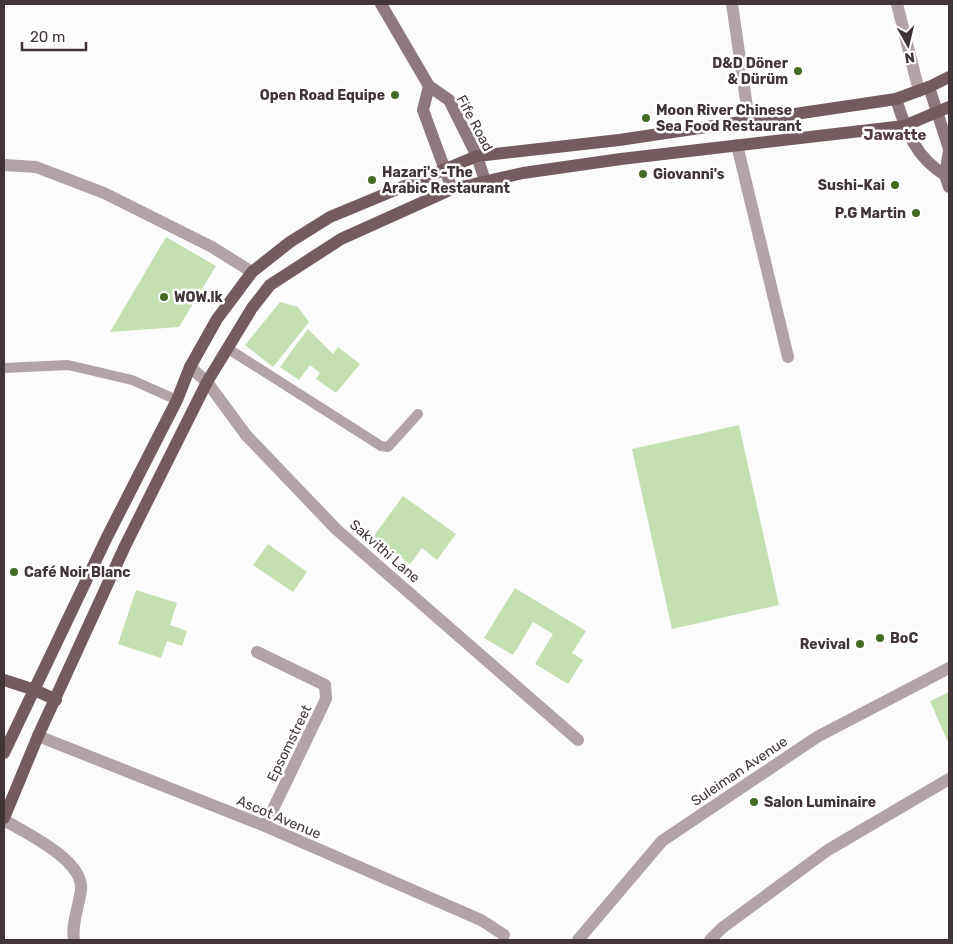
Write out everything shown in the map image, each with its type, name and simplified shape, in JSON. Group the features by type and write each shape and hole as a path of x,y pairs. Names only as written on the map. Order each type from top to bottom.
{"main road":[{"name":"Fife Road","path":"381,4 429,86 449,100 477,156 485,180"},
{"path":"4,753 107,536 177,400 190,367 218,319 252,272 290,242 330,217 477,156 749,121 896,99 949,77"},
{"path":"429,86 423,110 443,169 452,189"},
{"path":"924,89 944,110 949,150 947,181"},
{"path":"896,99 904,126 923,158 947,181"},
{"path":"4,819 38,736 125,546 207,382 252,308 270,285 341,239 452,189 485,180 621,159 904,126 944,110"},
{"path":"4,680 35,690 56,700"}],"street":[{"path":"732,4 749,121"},
{"path":"897,4 924,89"},
{"path":"738,146 788,357"},
{"path":"4,165 36,167 104,193 212,247 252,272"},
{"name":"Sakvithi Lane","path":"190,367 207,382 246,435 336,528 578,740"},
{"name":"Epsomstreet","path":"257,652 325,685 326,699 265,826"},
{"name":"Suleiman Avenue","path":"578,940 662,841 817,737 949,668"},
{"name":"Ascot Avenue","path":"38,736 265,826 481,920 504,935"},
{"path":"710,940 722,928 828,850 949,779"},
{"path":"4,819 62,856 73,867 81,887 74,940"}],"lane":[{"path":"227,348 380,446 388,448 418,414"},
{"path":"4,368 68,365 132,380 177,400"}],"building":[{"name":"WOW.lk","path":"166,237 216,266 179,327 110,332"},
{"path":"280,302 298,307 309,322 273,367 245,345"},
{"path":"308,329 333,354 338,347 360,364 336,393 316,379 320,373 310,365 299,380 280,367"},
{"path":"739,425 779,605 672,629 632,449"},
{"path":"403,496 456,534 437,560 422,548 410,564 373,537"},
{"path":"268,544 307,572 293,592 253,565"},
{"path":"515,588 586,631 572,653 583,660 568,684 535,664 553,634 533,622 513,655 484,638"},
{"path":"136,590 177,603 170,625 187,631 182,646 167,641 161,658 118,644"},
{"path":"949,692 949,742 948,742 930,701"}],"place":[{"name":"D&D Döner & Dürüm","path":"798,71"},
{"name":"Open Road Equipe","path":"395,95"},
{"name":"Moon River Chinese Sea Food Restaurant","path":"646,118"},
{"name":"Giovanni's","path":"643,174"},
{"name":"Hazari's -The Arabic Restaurant","path":"372,180"},
{"name":"Sushi-Kai","path":"895,185"},
{"name":"P.G Martin","path":"916,213"},
{"name":"WOW.lk","path":"164,297"},
{"name":"Café Noir Blanc","path":"14,572"},
{"name":"BoC","path":"880,638"},
{"name":"Revival","path":"860,644"},
{"name":"Salon Luminaire","path":"754,802"}],"district":[{"name":"Jawatte","path":"895,135"}]}
